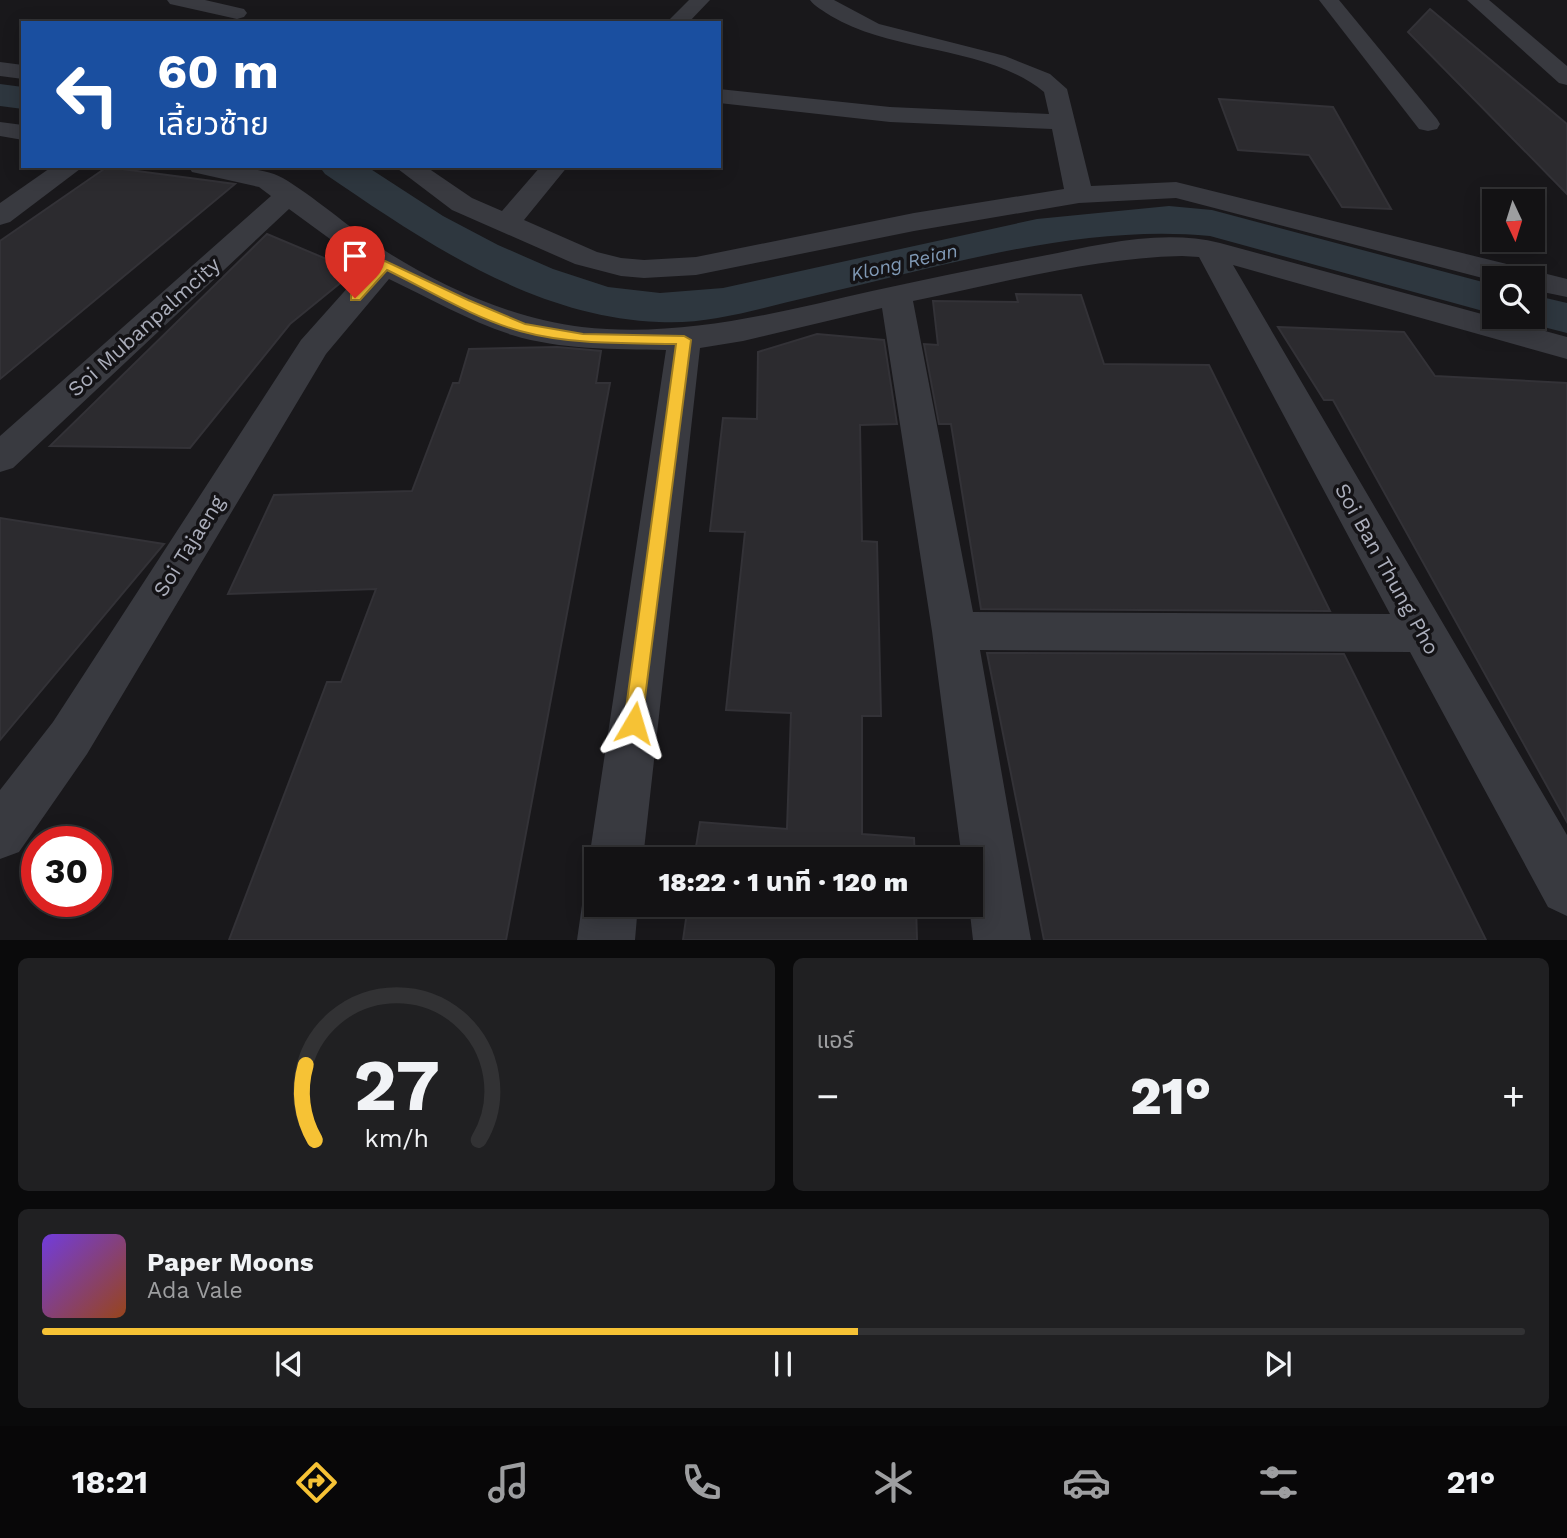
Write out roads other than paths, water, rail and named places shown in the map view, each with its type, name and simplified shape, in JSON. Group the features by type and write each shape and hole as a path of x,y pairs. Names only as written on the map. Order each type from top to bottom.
{"street":[{"path":"177,0 237,13"},
{"path":"678,21 700,0"},
{"path":"820,0 872,28 1031,72 1055,89 1079,195"},
{"path":"1329,0 1427,124"},
{"path":"1477,0 1567,78"},
{"path":"0,69 21,72"},
{"path":"721,96 832,110 952,119 1061,122"},
{"path":"0,129 21,133"},
{"path":"0,216 68,168"},
{"path":"211,168 268,181 385,264 464,303 522,327 583,338 684,340 743,331 896,295 1102,254 1141,248 1182,247 1209,249 1567,348"},
{"path":"410,168 462,204 506,223 601,263 644,269 696,266 914,222 1079,195 1176,190 1482,268"},
{"path":"506,223 553,168"},
{"name":"Soi Mubanpalmcity","path":"0,458 287,196"},
{"name":"Soi Ban Thung Pho","path":"1209,249 1567,888"},
{"name":"Soi Tajaeng","path":"0,833 70,738 313,348 385,264"},
{"path":"1545,283 1567,288"},
{"path":"896,295 954,631 1002,940"},
{"path":"618,847 684,340"},
{"path":"954,631 1422,633"},
{"path":"606,940 609,917"}],"waterway":[{"name":"Klong Reian","path":"0,95 21,98"},
{"name":"Klong Reian","path":"342,168 428,225 482,255 537,279 602,301 660,308 723,302 1037,232 1169,219 1212,223 1482,297"},
{"name":"Klong Reian","path":"1545,313 1567,318"}]}
